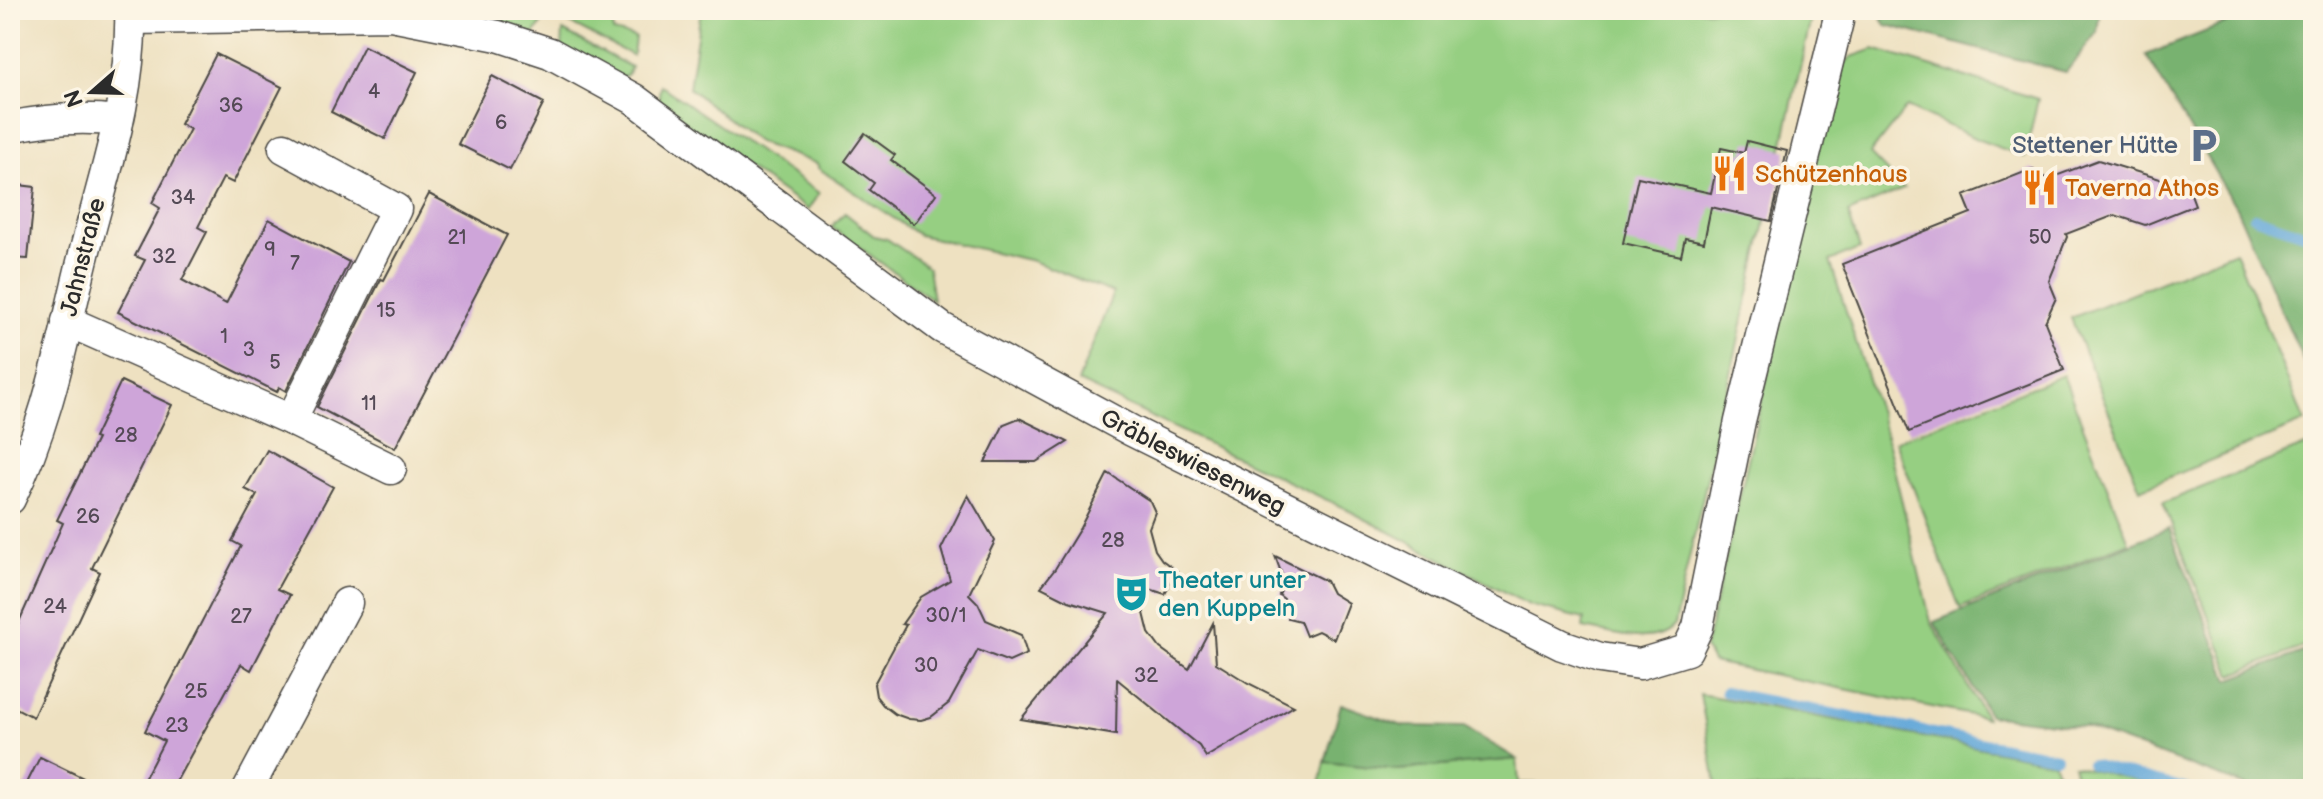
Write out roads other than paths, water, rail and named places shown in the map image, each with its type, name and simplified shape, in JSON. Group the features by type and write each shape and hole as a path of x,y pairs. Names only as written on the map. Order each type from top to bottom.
{"street":[{"name":"Gräbleswiesenweg","path":"130,15 391,15 498,36 550,53 634,99 956,336 1281,507 1562,645 1600,658 1640,664 1687,650 1698,627 1743,405 1838,21"},
{"name":"Jahnstraße","path":"10,499 52,392 118,121 131,49 130,15"},
{"path":"10,127 46,119 84,117 118,121"},
{"path":"284,148 396,209 291,420"},
{"path":"67,321 291,420 391,469"},
{"path":"248,789 347,603"}],"waterway":[{"path":"2254,217 2313,237"},
{"path":"1725,692 2056,757"},
{"path":"2091,764 2188,789"}],"place":[{"name":"Stettener Hütte","path":"2204,145"},
{"name":"Schützenhaus","path":"1729,174"},
{"name":"Taverna Athos","path":"2039,188"},
{"name":"Theater unter den Kuppeln","path":"1132,594"}]}
